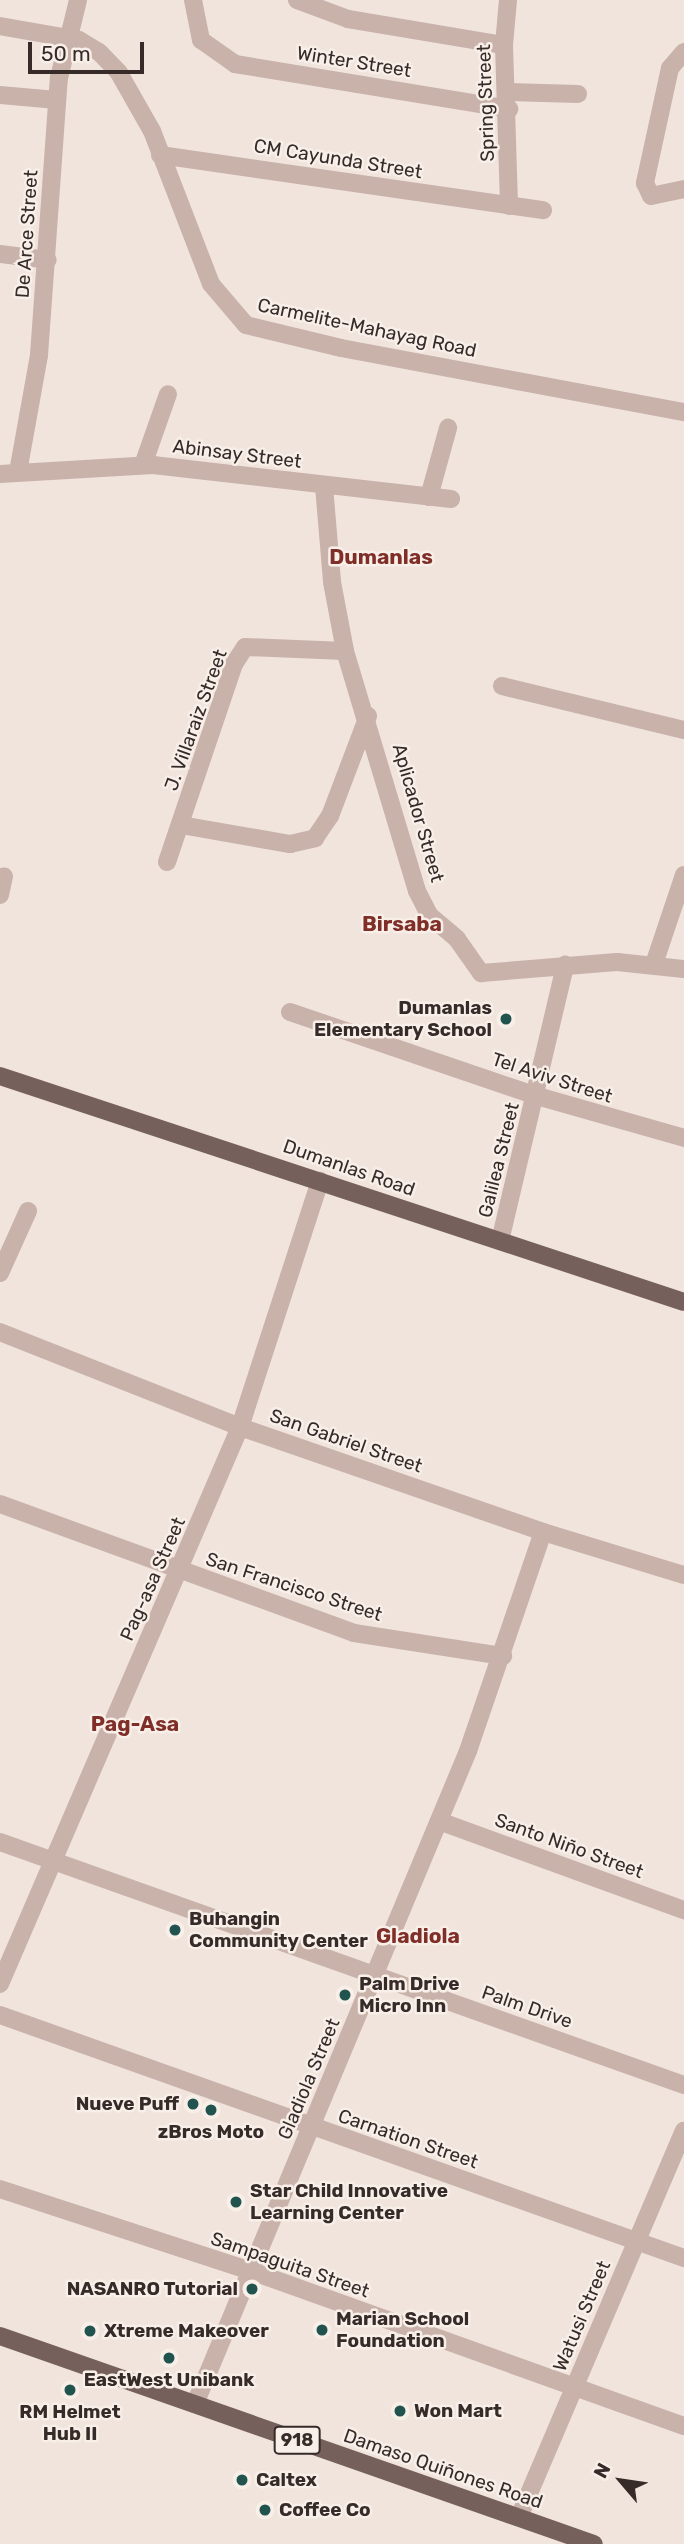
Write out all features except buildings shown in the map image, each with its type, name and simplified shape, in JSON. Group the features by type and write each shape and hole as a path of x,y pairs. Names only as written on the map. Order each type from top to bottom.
{"main road":[{"name":"Dumanlas Road","path":"0,1076 684,1302"},
{"name":"Damaso Quiñones Road","path":"0,2336 594,2544"}],"street":[{"name":"De Arce Street","path":"9,473 39,355 48,260 57,100 67,36 78,0"},
{"name":"Winter Street","path":"193,0 201,40 235,64 509,101 578,94"},
{"path":"297,0 348,19 503,45"},
{"name":"Spring Street","path":"508,0 503,45 509,101 509,206"},
{"name":"Carmelite-Mahayag Road","path":"0,26 67,36 99,52 119,74 143,112 211,284 246,324 341,348 684,412"},
{"path":"684,52 668,75 645,183 651,196 684,190"},
{"path":"0,95 57,100"},
{"name":"CM Cayunda Street","path":"160,155 543,211"},
{"path":"0,254 48,260"},
{"path":"142,465 168,394"},
{"path":"429,497 448,428"},
{"name":"Abinsay Street","path":"9,473 142,465 451,499"},
{"name":"Aplicador Street","path":"324,486 332,582 345,651 368,716 418,891 430,916 457,939 481,973 565,965 654,964 684,970"},
{"name":"J. Villaraiz Street","path":"167,862 234,664 245,647 345,651"},
{"path":"502,686 684,730"},
{"path":"181,825 290,844 315,838 330,816 368,716"},
{"path":"654,964 684,875"},
{"path":"0,895 4,876"},
{"name":"Galilea Street","path":"500,1241 537,1096 565,965"},
{"name":"Tel Aviv Street","path":"290,1012 537,1096 684,1138"},
{"name":"Pag-asa Street","path":"0,1984 50,1860 180,1572 240,1427 320,1181"},
{"path":"0,1273 28,1211"},
{"name":"San Gabriel Street","path":"0,1332 240,1427 543,1532 684,1575"},
{"name":"San Francisco Street","path":"0,1504 180,1572 354,1633 503,1656"},
{"name":"Gladiola Street","path":"195,2404 248,2270 311,2128 439,1821 503,1656 543,1532"},
{"name":"Santo Niño Street","path":"439,1821 684,1910"},
{"name":"Palm Drive","path":"0,1842 684,2085"},
{"name":"Carnation Street","path":"0,2015 311,2128 684,2258"},
{"name":"Watusi Street","path":"519,2517 684,2131"},
{"name":"Sampaguita Street","path":"0,2189 248,2270 573,2389 684,2426"}],"place":[{"name":"Dumanlas Elementary School","path":"506,1019"},
{"name":"Buhangin Community Center","path":"175,1930"},
{"name":"Palm Drive Micro Inn","path":"345,1995"},
{"name":"Nueve Puff","path":"193,2104"},
{"name":"zBros Moto","path":"211,2110"},
{"name":"Star Child Innovative Learning Center","path":"236,2202"},
{"name":"NASANRO Tutorial","path":"252,2289"},
{"name":"Marian School Foundation","path":"322,2330"},
{"name":"Xtreme Makeover","path":"90,2331"},
{"name":"EastWest Unibank","path":"169,2358"},
{"name":"RM Helmet Hub II","path":"70,2390"},
{"name":"Won Mart","path":"400,2411"},
{"name":"Caltex","path":"242,2480"},
{"name":"Coffee Co","path":"265,2510"}],"district":[{"name":"Dumanlas","path":"381,557"},
{"name":"Birsaba","path":"402,924"},
{"name":"Pag-Asa","path":"135,1724"},
{"name":"Gladiola","path":"418,1936"}]}
